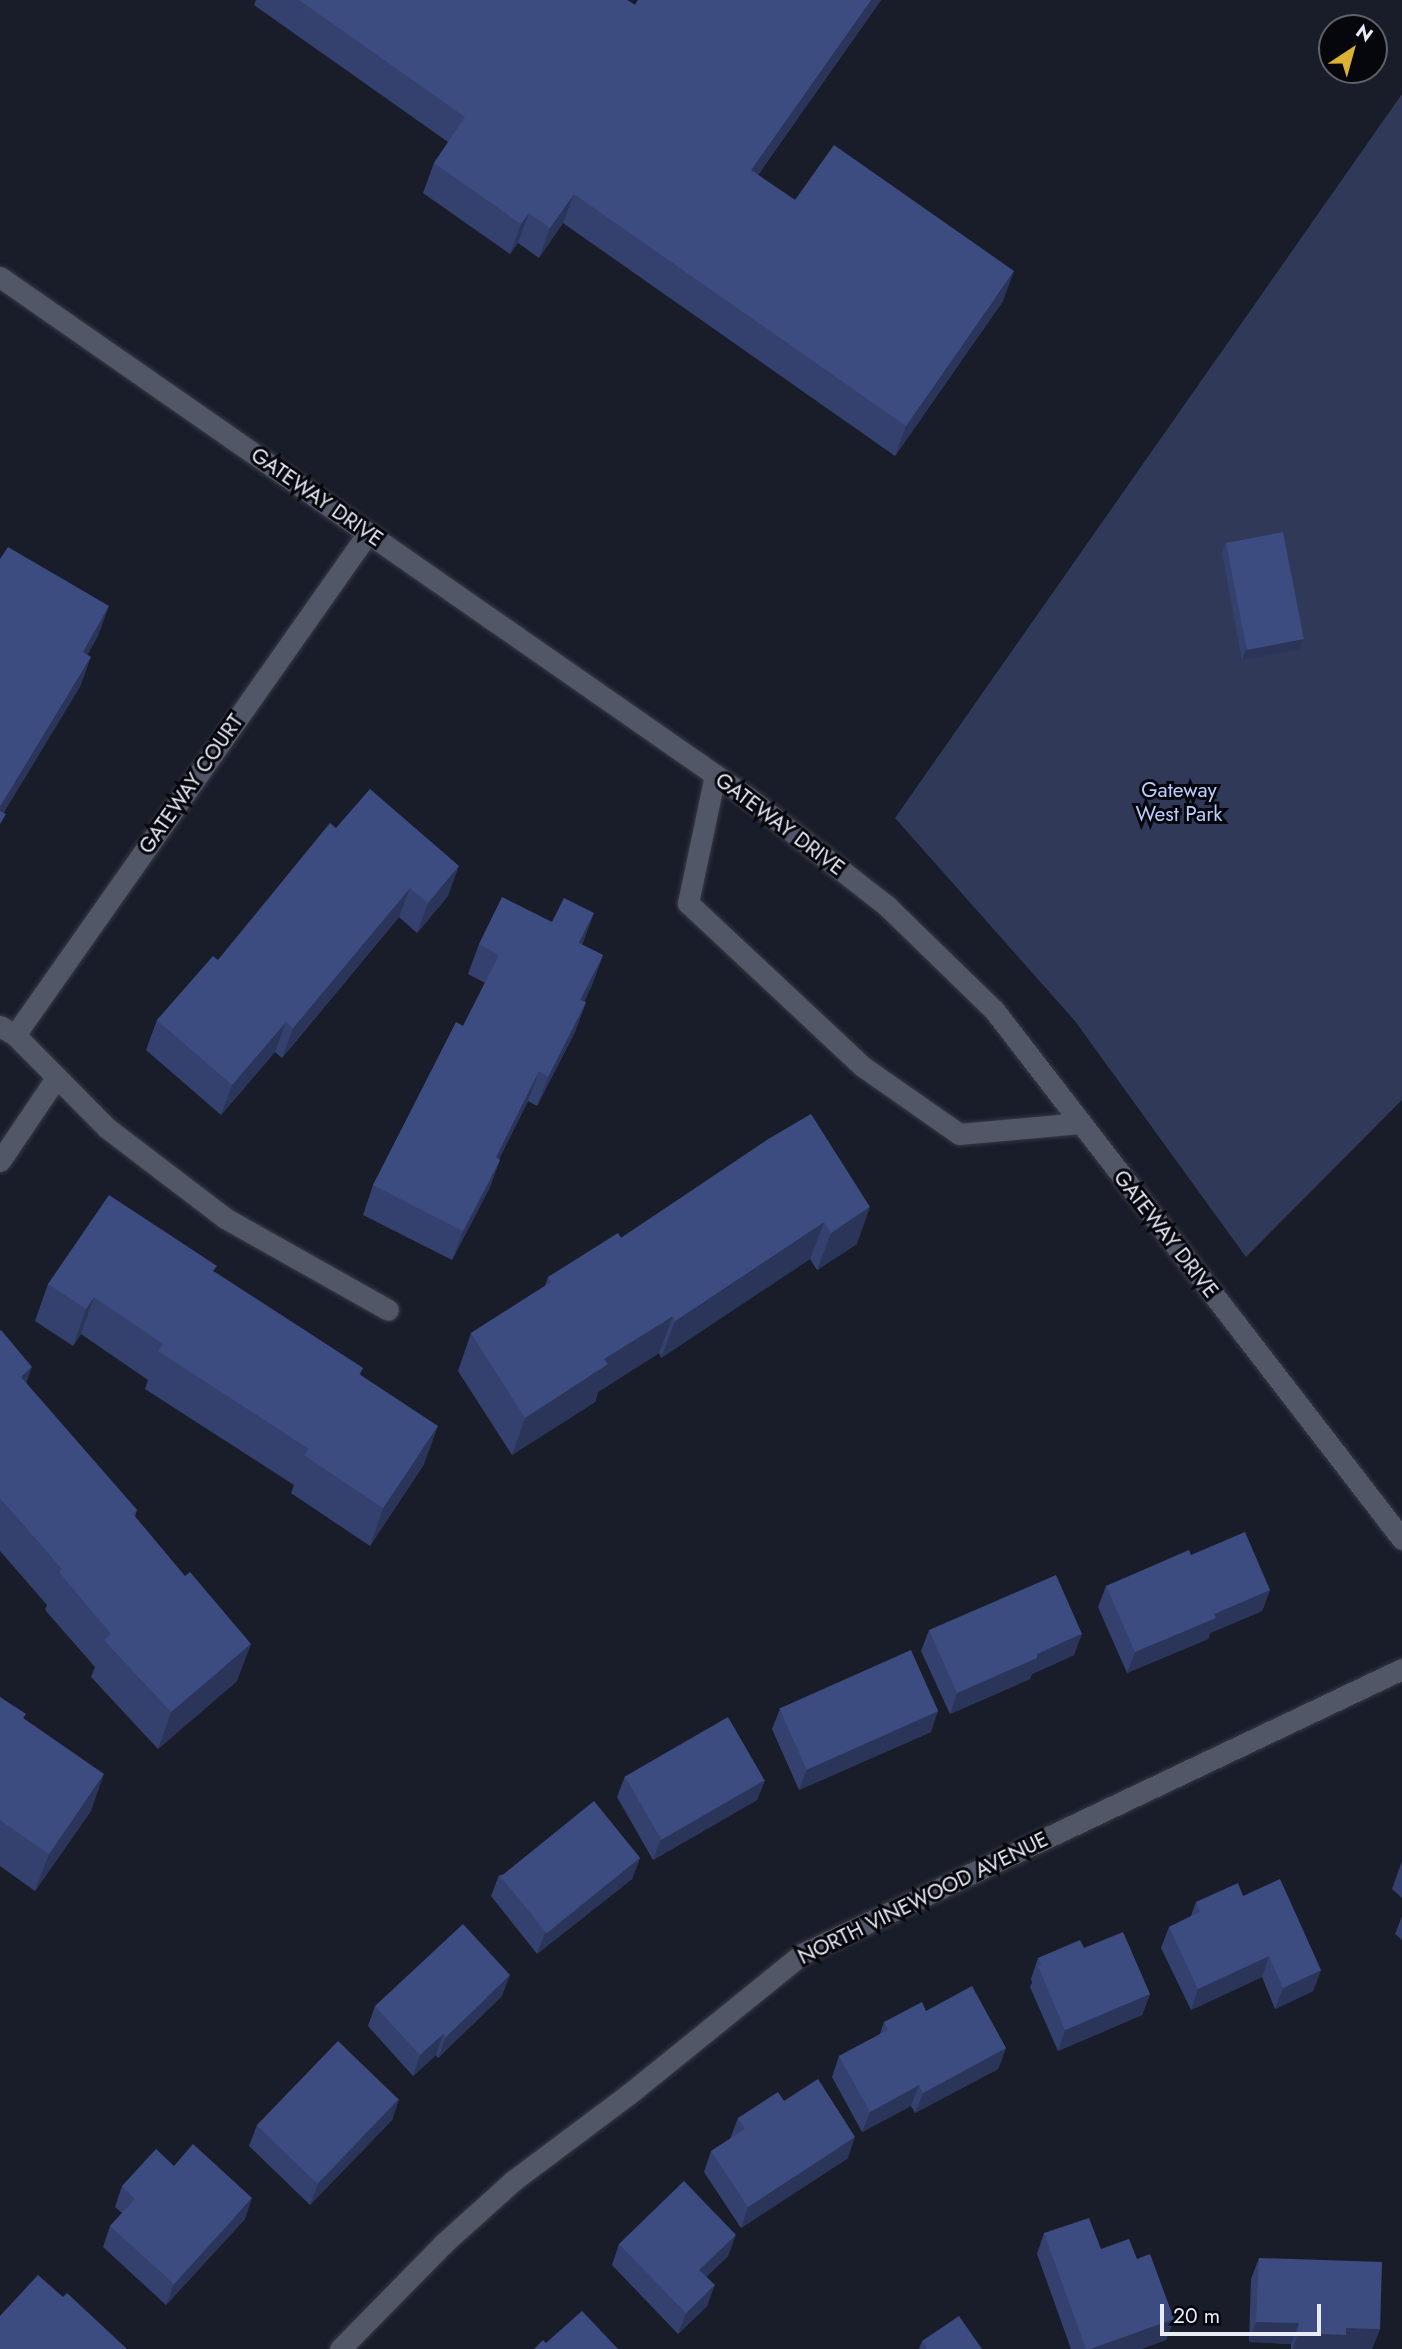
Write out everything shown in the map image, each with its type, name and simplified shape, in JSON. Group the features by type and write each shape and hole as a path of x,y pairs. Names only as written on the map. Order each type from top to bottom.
{"street":[{"name":"GATEWAY DRIVE","path":"0,277 715,775 830,859 887,906 994,1010 1402,1539"},
{"name":"GATEWAY COURT","path":"7,1030 368,533"},
{"path":"715,775 688,903 862,1066 959,1134 1081,1123"},
{"path":"7,1030 107,1128 225,1218 388,1310"},
{"path":"0,1161 56,1078"},
{"name":"NORTH VINEWOOD AVENUE","path":"340,2349 444,2243 514,2180 629,2094 802,1954 1402,1669"}],"green space":[{"name":"Gateway West Park","path":"1402,94 1402,1100 1246,1257 1075,1021 895,818"}],"building":[{"path":"299,0 627,0 635,5 638,0 871,0 751,170 795,200 834,145 1014,271 906,426 574,194 550,228 529,213 521,224 434,163 465,117"},
{"path":"1283,532 1304,639 1247,650 1226,543"},
{"path":"8,547 109,606 83,652 91,657 0,807 0,559"},
{"path":"370,789 459,866 428,903 410,888 293,1028 286,1022 232,1085 157,1020 213,956 218,960 330,823 336,828"},
{"path":"0,811 6,814 0,824"},
{"path":"502,897 552,922 564,898 594,913 579,943 603,955 580,1000 586,1002 548,1077 539,1071 496,1157 500,1160 463,1231 373,1185 456,1022 463,1026 499,955 479,944"},
{"path":"811,1114 870,1207 831,1233 824,1222 675,1321 673,1316 604,1359 608,1364 525,1418 471,1333 551,1282 548,1277 618,1233 621,1238 770,1138"},
{"path":"109,1195 217,1266 213,1271 363,1368 359,1374 438,1426 383,1508 304,1455 309,1449 158,1351 163,1344 94,1297 86,1309 48,1284"},
{"path":"1,1330 32,1367 21,1377 137,1510 133,1514 185,1576 190,1572 251,1644 171,1712 104,1640 111,1634 59,1572 62,1569 0,1498"},
{"path":"1245,1532 1270,1590 1214,1614 1216,1618 1135,1652 1106,1586 1189,1550 1191,1555"},
{"path":"1056,1575 1082,1634 1037,1654 1037,1658 957,1693 929,1630"},
{"path":"911,1650 938,1711 807,1770 779,1709"},
{"path":"0,1697 26,1714 23,1718 104,1774 49,1854 0,1820"},
{"path":"728,1717 764,1780 661,1840 625,1777"},
{"path":"594,1801 640,1858 547,1933 501,1877"},
{"path":"1280,1879 1321,1970 1283,1988 1269,1956 1198,1989 1169,1927 1200,1912 1196,1902 1238,1883 1243,1896"},
{"path":"463,1924 510,1975 446,2037 443,2034 420,2055 375,2006"},
{"path":"1123,1932 1150,1994 1065,2030 1038,1966 1041,1965 1038,1958 1080,1940 1084,1948"},
{"path":"972,1986 1006,2048 923,2093 919,2085 870,2112 839,2056 888,2030 884,2022 922,2002 926,2011"},
{"path":"338,2041 398,2099 317,2184 257,2125"},
{"path":"818,2079 855,2137 748,2207 711,2151 745,2129 738,2118 778,2092 784,2101"},
{"path":"193,2144 252,2198 174,2284 110,2226 135,2199 122,2186 156,2149 174,2166"},
{"path":"684,2181 736,2235 699,2270 715,2285 686,2313 619,2244"},
{"path":"1089,2218 1101,2249 1129,2239 1137,2259 1150,2254 1174,2319 1086,2349 1044,2233"},
{"path":"1259,2258 1382,2262 1380,2329 1346,2328 1346,2335 1298,2333 1299,2323 1256,2322"},
{"path":"38,2275 63,2297 67,2293 126,2349 0,2349 0,2316"},
{"path":"582,2311 618,2349 534,2349 543,2340 546,2343"},
{"path":"959,2316 982,2349 925,2349 927,2348 922,2341"}]}
